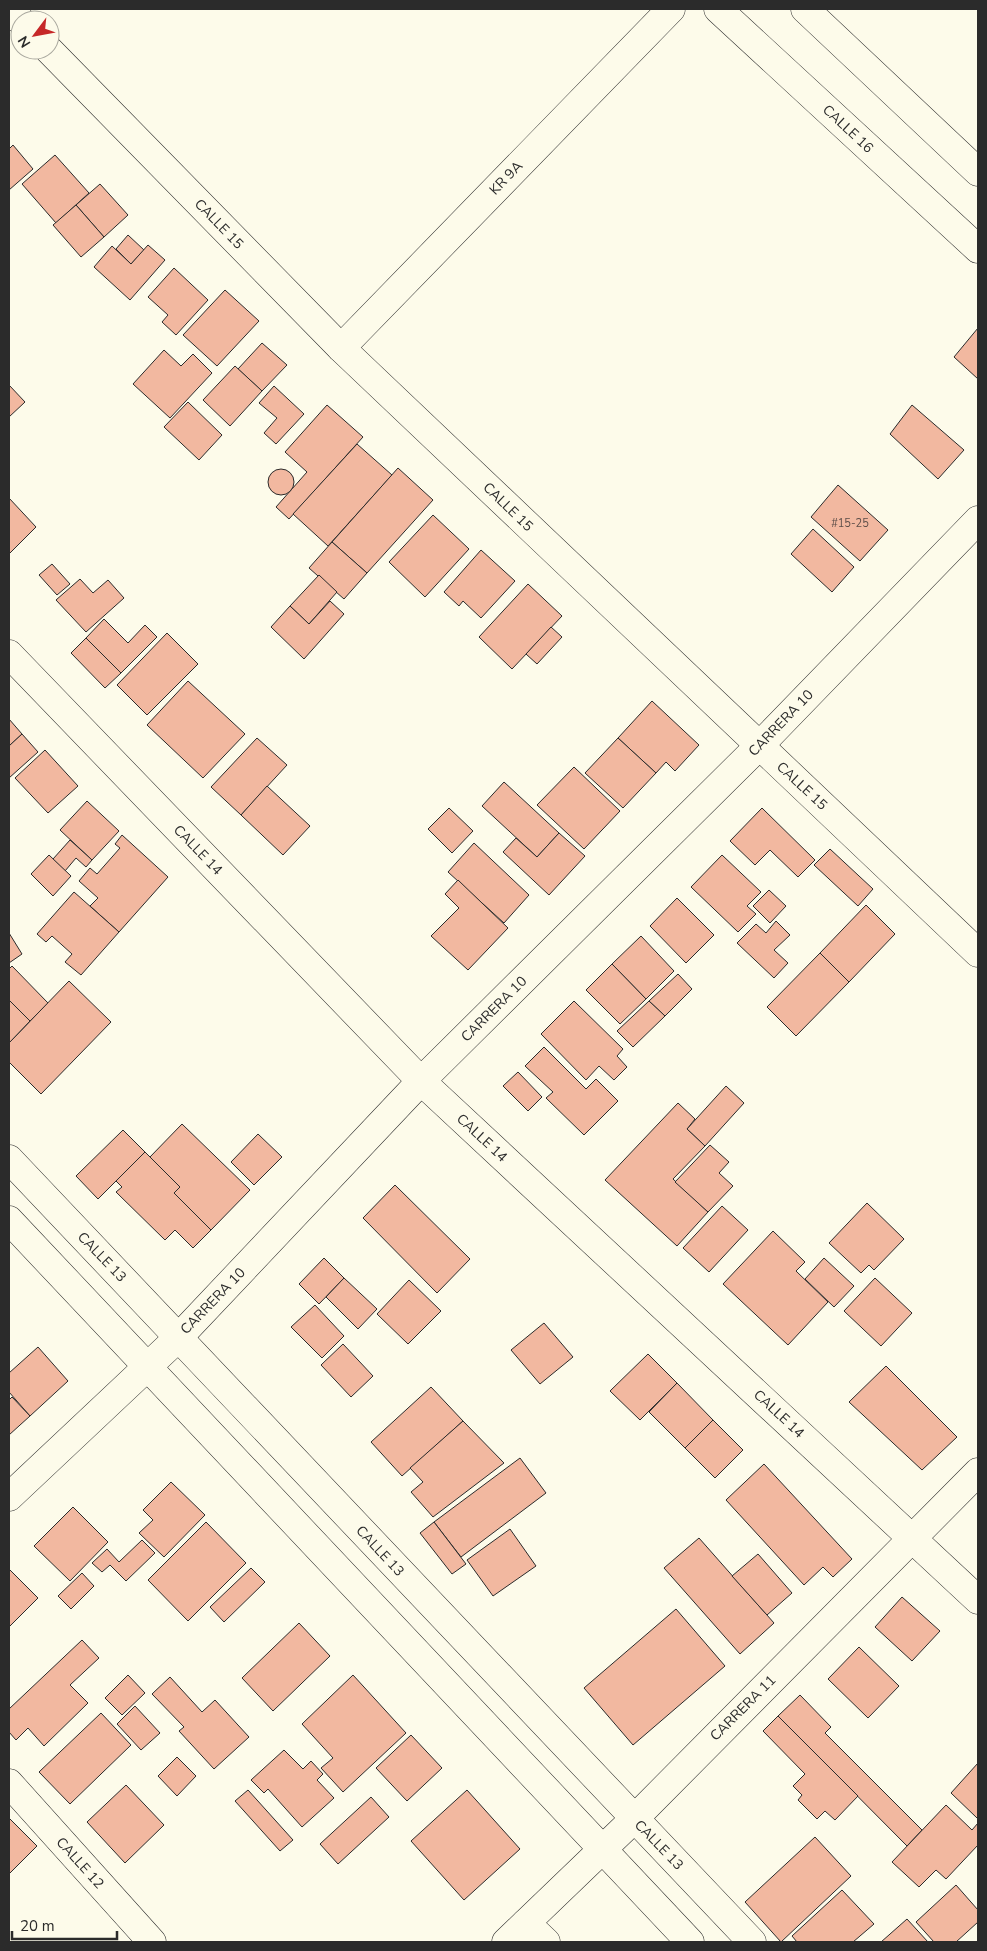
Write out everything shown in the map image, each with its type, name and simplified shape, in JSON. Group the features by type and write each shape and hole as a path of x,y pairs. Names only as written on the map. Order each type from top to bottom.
{"main road":[{"name":"KR 9A","path":"341,348 671,9"},
{"name":"CALLE 16","path":"718,9 978,249"},
{"path":"805,9 978,172"},
{"name":"CALLE 15","path":"59,60 341,348 978,953"},
{"name":"CARRERA 10","path":"9,1497 179,1337 421,1081 759,746 978,520"},
{"name":"CALLE 14","path":"9,654 421,1081 978,1600"},
{"name":"CALLE 13","path":"9,1159 752,1942"},
{"path":"9,1220 690,1942"},
{"name":"CARRERA 11","path":"506,1942 634,1819 978,1472"},
{"name":"CALLE 12","path":"9,1783 152,1942"},
{"path":"526,1923 546,1942"}],"building":[{"path":"13,145 33,169 9,190 9,149"},
{"path":"55,155 89,193 56,223 22,184"},
{"path":"100,184 128,215 104,237 76,205"},
{"path":"76,205 104,237 81,257 53,225"},
{"path":"128,235 144,250 131,264 116,249"},
{"path":"148,245 165,260 130,300 94,267 112,246 131,264"},
{"path":"174,268 208,300 176,335 162,322 168,315 148,297"},
{"path":"225,290 259,321 217,366 183,335"},
{"path":"978,328 978,379 954,357"},
{"path":"262,343 287,365 262,391 238,369"},
{"path":"164,350 181,366 193,354 212,373 170,418 133,384"},
{"path":"235,366 262,391 230,426 203,400"},
{"path":"9,385 25,402 9,417"},
{"path":"274,386 304,414 276,444 264,433 277,418 259,403"},
{"path":"188,402 222,435 199,460 164,427"},
{"path":"327,405 363,437 289,519 276,507 307,472 285,452"},
{"path":"912,405 964,450 938,479 890,434"},
{"path":"357,444 392,475 328,546 293,514"},
{"path":"398,468 433,500 367,573 332,542"},
{"path":"281,469 290,473 294,482 290,491 281,495 272,491 268,482 272,473"},
{"path":"838,485 888,530 860,561 811,517"},
{"path":"9,498 36,527 9,554"},
{"path":"433,515 469,549 425,597 389,562"},
{"path":"813,529 854,567 832,592 791,554"},
{"path":"332,542 367,573 344,599 309,568"},
{"path":"481,550 515,581 481,618 463,601 459,606 444,592"},
{"path":"52,564 70,584 57,595 39,575"},
{"path":"319,575 337,592 309,624 290,606"},
{"path":"80,579 93,593 108,580 124,598 86,632 56,600"},
{"path":"528,584 562,616 512,669 479,637"},
{"path":"330,601 344,614 304,659 271,627 290,606 309,624"},
{"path":"104,619 128,643 145,625 157,637 121,673 86,638"},
{"path":"551,627 562,637 537,664 526,654"},
{"path":"167,633 198,664 147,715 117,685"},
{"path":"86,638 121,673 105,688 71,653"},
{"path":"188,681 245,734 203,778 147,725"},
{"path":"652,701 699,745 675,771 666,762 656,773 618,738"},
{"path":"9,719 22,734 9,746"},
{"path":"22,734 38,752 9,778 9,746"},
{"path":"257,738 287,765 241,815 211,787"},
{"path":"618,738 656,773 623,808 585,773"},
{"path":"45,750 78,786 48,813 15,778"},
{"path":"574,767 620,811 584,849 537,805"},
{"path":"504,782 559,833 537,857 482,806"},
{"path":"267,786 310,826 283,855 241,815"},
{"path":"87,801 119,831 92,860 60,830"},
{"path":"449,808 473,831 452,853 428,829"},
{"path":"762,808 815,860 798,877 770,850 755,865 730,841"},
{"path":"559,833 585,856 549,895 503,852 516,838 537,857"},
{"path":"122,835 168,877 119,932 90,906 98,898 79,881 90,868 97,874 120,848 115,844"},
{"path":"70,840 92,860 86,867 76,858 65,871 53,859"},
{"path":"474,843 529,895 504,923 448,872"},
{"path":"830,849 873,889 858,906 814,865"},
{"path":"49,855 71,876 53,896 31,874"},
{"path":"722,855 761,892 747,906 756,914 738,932 691,887"},
{"path":"458,880 508,928 468,970 431,936 459,908 445,894"},
{"path":"769,890 786,906 770,923 753,906"},
{"path":"74,892 119,932 81,975 65,962 72,954 52,936 46,942 37,934"},
{"path":"677,898 714,935 686,963 650,926"},
{"path":"866,905 895,934 849,982 820,953"},
{"path":"776,921 790,935 774,950 788,963 774,978 737,943 756,924 766,933"},
{"path":"9,933 22,954 9,963"},
{"path":"641,936 674,971 646,999 612,964"},
{"path":"820,953 849,982 796,1036 767,1007"},
{"path":"612,964 646,999 620,1024 586,990"},
{"path":"12,966 48,1003 30,1021 9,1000 9,969"},
{"path":"678,974 692,989 665,1016 649,1001"},
{"path":"69,981 111,1022 41,1094 9,1062 9,1043"},
{"path":"9,1000 30,1021 9,1043"},
{"path":"574,1001 623,1049 617,1056 627,1067 614,1080 599,1066 586,1080 541,1034"},
{"path":"649,1001 665,1016 633,1047 617,1031"},
{"path":"544,1047 586,1089 596,1079 618,1101 584,1135 546,1098 553,1092 525,1066"},
{"path":"518,1072 542,1097 528,1111 503,1086"},
{"path":"726,1086 744,1103 705,1146 687,1129"},
{"path":"678,1103 695,1119 687,1129 705,1146 673,1179 708,1212 677,1246 605,1180"},
{"path":"182,1124 250,1190 211,1230 174,1193 180,1187 149,1158"},
{"path":"123,1130 145,1152 98,1199 76,1176"},
{"path":"258,1134 282,1157 254,1185 231,1162"},
{"path":"710,1145 729,1162 719,1173 733,1186 708,1212 675,1182"},
{"path":"145,1152 180,1187 174,1193 211,1230 193,1248 175,1230 165,1240 116,1192 122,1187 116,1181"},
{"path":"395,1185 470,1259 437,1293 363,1218"},
{"path":"867,1203 904,1239 874,1270 869,1265 861,1273 829,1243"},
{"path":"722,1206 748,1230 709,1272 683,1248"},
{"path":"773,1231 805,1262 796,1271 828,1302 788,1345 723,1284"},
{"path":"324,1258 344,1278 319,1304 299,1284"},
{"path":"824,1258 854,1286 834,1307 805,1279"},
{"path":"344,1278 377,1309 358,1329 326,1297"},
{"path":"875,1278 912,1313 881,1346 844,1311"},
{"path":"409,1280 441,1311 408,1344 377,1314"},
{"path":"315,1305 344,1336 322,1358 291,1327"},
{"path":"544,1323 573,1357 540,1384 511,1350"},
{"path":"343,1344 373,1376 351,1397 321,1365"},
{"path":"38,1347 68,1381 30,1416 9,1392 9,1373"},
{"path":"648,1354 677,1383 640,1420 610,1391"},
{"path":"886,1366 957,1437 922,1470 849,1402"},
{"path":"677,1383 713,1420 685,1448 649,1412"},
{"path":"431,1387 463,1421 402,1476 371,1442"},
{"path":"12,1397 30,1416 9,1435 9,1400"},
{"path":"713,1420 743,1450 715,1478 685,1448"},
{"path":"463,1421 504,1463 433,1517 411,1492 423,1482 410,1468"},
{"path":"520,1458 546,1493 461,1557 434,1522"},
{"path":"764,1464 852,1559 833,1577 823,1567 804,1585 726,1500"},
{"path":"171,1482 205,1515 164,1557 139,1533 153,1520 143,1510"},
{"path":"73,1507 108,1542 70,1581 34,1546"},
{"path":"206,1522 246,1563 188,1621 148,1580"},
{"path":"434,1522 466,1564 452,1574 420,1533"},
{"path":"510,1529 536,1566 493,1596 467,1560"},
{"path":"699,1538 774,1623 740,1654 664,1568"},
{"path":"142,1540 155,1553 126,1581 110,1565 102,1572 92,1563 107,1549 119,1562"},
{"path":"758,1554 792,1593 767,1615 732,1576"},
{"path":"251,1568 265,1582 224,1622 210,1607"},
{"path":"9,1569 38,1598 9,1627"},
{"path":"82,1573 94,1586 71,1609 58,1596"},
{"path":"902,1597 940,1631 912,1661 875,1627"},
{"path":"676,1609 725,1666 633,1745 584,1688"},
{"path":"299,1623 330,1656 273,1711 242,1678"},
{"path":"82,1640 99,1658 70,1685 88,1703 44,1746 28,1728 16,1740 9,1732 9,1709"},
{"path":"859,1647 899,1686 868,1718 828,1679"},
{"path":"128,1675 145,1693 122,1715 105,1698"},
{"path":"353,1675 406,1733 343,1792 321,1768 333,1758 302,1724"},
{"path":"170,1677 202,1712 215,1700 249,1737 214,1769 179,1731 184,1727 152,1694"},
{"path":"800,1695 831,1727 825,1733 922,1830 907,1846 778,1716"},
{"path":"135,1706 160,1733 141,1750 117,1724"},
{"path":"101,1713 131,1745 70,1804 39,1772"},
{"path":"778,1716 858,1796 835,1820 825,1811 817,1819 798,1800 802,1795 793,1786 805,1774 763,1731"},
{"path":"411,1735 442,1768 407,1801 376,1768"},
{"path":"284,1750 303,1769 311,1761 323,1774 317,1780 334,1798 302,1827 268,1789 264,1793 251,1780"},
{"path":"177,1757 196,1776 177,1796 158,1776"},
{"path":"978,1763 978,1816 977,1818 951,1793"},
{"path":"126,1785 164,1825 125,1863 87,1822"},
{"path":"248,1790 293,1840 280,1851 235,1801"},
{"path":"467,1790 520,1849 464,1900 411,1841"},
{"path":"371,1797 389,1817 338,1864 320,1844"},
{"path":"946,1805 972,1830 978,1823 978,1845 946,1879 936,1870 919,1887 892,1862"},
{"path":"9,1818 37,1846 9,1874"},
{"path":"815,1837 851,1876 781,1942 745,1902"},
{"path":"956,1885 978,1910 978,1922 956,1942 934,1942 916,1922"},
{"path":"842,1890 874,1924 853,1942 797,1942 792,1936"},
{"path":"907,1919 928,1942 881,1942"}]}
